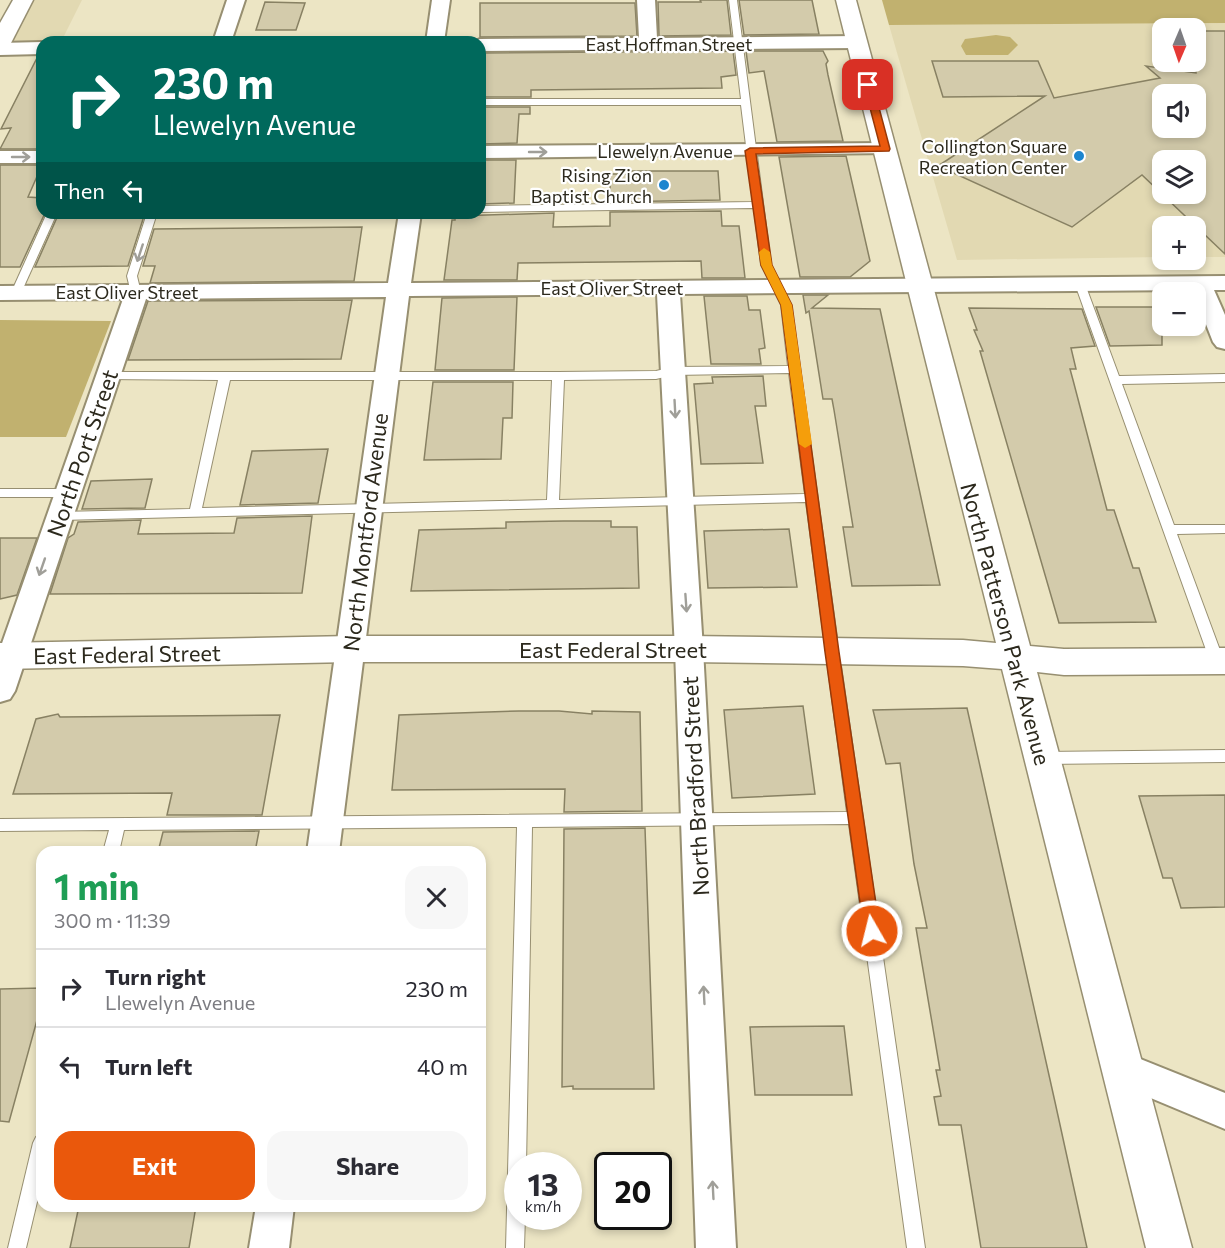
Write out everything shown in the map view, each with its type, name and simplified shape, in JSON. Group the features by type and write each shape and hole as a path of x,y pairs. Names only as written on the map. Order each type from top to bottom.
{"street":[{"path":"0,43 23,0"},
{"path":"224,36 236,0"},
{"path":"436,36 441,0"},
{"path":"646,0 648,44"},
{"name":"North Patterson Park Avenue","path":"846,0 1014,657 1169,1248"},
{"name":"East Hoffman Street","path":"486,45 857,42"},
{"path":"0,49 36,48"},
{"name":"Llewelyn Avenue","path":"486,153 885,149"},
{"path":"0,157 36,157"},
{"name":"North Montford Avenue","path":"324,846 385,376 409,219"},
{"name":"East Oliver Street","path":"8,293 1152,283"},
{"name":"East Oliver Street","path":"1206,283 1225,283"},
{"name":"North Bradford Street","path":"668,287 689,649 716,1248"},
{"name":"North Port Street","path":"0,691 6,656 64,505 136,292"},
{"path":"1206,297 1225,342"},
{"name":"East Federal Street","path":"6,656 351,650 689,649 963,653 1064,662 1221,661"},
{"path":"1123,1069 1225,1111"},
{"path":"269,1248 274,1212"}],"lane":[{"path":"733,0 766,265 786,305 832,652 916,1248"},
{"path":"486,102 745,102"},
{"path":"486,208 758,205"},
{"path":"8,293 49,219"},
{"name":"North Port Street","path":"136,292 132,276 150,219"},
{"path":"1080,284 1170,530 1221,661"},
{"path":"108,375 558,376 656,375 673,371 795,369"},
{"path":"195,513 225,376"},
{"path":"554,504 558,376"},
{"path":"1115,380 1225,378"},
{"path":"0,494 64,505 195,513 813,498"},
{"path":"1170,530 1225,529"},
{"path":"1041,758 1225,756"},
{"path":"0,825 857,818"},
{"path":"515,1248 525,821"},
{"path":"112,846 118,824"},
{"path":"17,1248 36,1168"}],"shaded area":[{"path":"28,0 82,0 64,36 36,36 36,43 2,48"},
{"path":"882,0 1225,0 1225,23 1206,23 1206,18 1152,18 1152,23 889,25"},
{"path":"1152,23 1152,72 1206,72 1206,23 1225,23 1225,257 1206,257 1206,216 1152,216 1152,257 957,260 889,25"},
{"path":"996,35 1010,37 1018,45 1008,55 966,55 961,46 965,39"},
{"path":"0,320 111,321 66,437 0,437"}],"building":[{"path":"700,0 727,0 731,35 659,36 658,2 701,2"},
{"path":"739,0 812,0 819,34 744,35"},
{"path":"265,2 305,3 296,30 256,30"},
{"path":"480,3 635,3 637,36 480,36"},
{"path":"1206,31 1225,31 1225,254 1206,236 1206,216 1185,216 1172,204 1206,204 1206,150 1152,150 1152,185 1142,175 1072,227 938,166 1045,96 943,97 932,61 1038,61 1054,98 1160,78 1153,72 1206,72"},
{"path":"733,51 736,75 721,77 722,88 531,90 531,97 486,97 486,53"},
{"path":"746,51 823,51 828,61 826,64 828,75 843,141 777,142 764,71 749,73"},
{"path":"36,60 36,149 0,149 11,128 1,129"},
{"path":"486,107 530,107 530,114 519,114 517,143 486,144"},
{"path":"846,156 870,261 850,277 800,277 779,157"},
{"path":"486,160 516,160 514,203 486,204"},
{"path":"0,165 36,165 36,179 28,197 36,198 36,219 42,219 20,267 0,267"},
{"name":"Rising Zion Baptist Church","path":"628,171 718,171 720,200 610,202 610,174 628,174"},
{"path":"721,211 722,226 739,226 745,278 702,278 701,261 518,263 517,280 444,280 452,220 486,219 486,215 554,213 553,227 610,226 610,212"},
{"path":"56,219 143,219 128,266 35,267"},
{"path":"362,227 354,281 150,283 155,266 143,266 154,229"},
{"path":"803,295 828,295 812,308 880,309 940,585 852,586 843,527 853,527 834,410 832,399 823,399 809,311 806,313"},
{"path":"704,296 747,296 749,310 760,310 765,348 759,349 761,364 711,364"},
{"path":"517,297 514,370 435,370 442,298"},
{"path":"352,300 341,359 128,360 148,301"},
{"path":"1096,307 1152,307 1152,336 1162,336 1162,345 1110,346"},
{"path":"969,308 1082,309 1095,346 1071,348 1076,369 1070,369 1107,510 1114,510 1133,568 1139,568 1156,622 1059,623"},
{"path":"763,376 766,406 755,406 763,463 701,464 694,384 713,383 712,377"},
{"path":"433,382 513,382 512,418 503,418 501,459 424,460"},
{"path":"328,449 318,503 240,505 252,451"},
{"path":"152,479 145,508 82,509 91,481"},
{"path":"312,516 302,593 50,594 68,538 74,534 78,522 141,520 138,534 234,533 237,518"},
{"path":"611,521 611,527 637,527 639,588 411,591 419,530 506,528 506,522"},
{"path":"789,529 797,587 708,588 704,531"},
{"path":"0,538 37,538 17,595 0,599"},
{"path":"803,706 815,794 732,798 724,710"},
{"path":"967,708 1087,1248 981,1248 961,1125 939,1125 934,1097 941,1096 936,1070 940,1070 916,928 927,928 914,864 900,763 886,764 873,710"},
{"path":"519,711 592,714 592,711 640,712 642,811 564,812 565,789 392,790 399,715"},
{"path":"58,714 60,717 280,715 262,815 167,815 172,793 13,794 36,719"},
{"path":"1225,795 1225,907 1181,908 1172,878 1163,878 1139,796"},
{"path":"645,828 654,1089 562,1087 564,829"},
{"path":"259,831 256,846 160,846 163,832"},
{"path":"36,988 36,1024 9,1122 0,1121 0,989"},
{"path":"844,1026 852,1095 755,1095 750,1027"},
{"path":"78,1212 195,1212 189,1248 70,1248"}],"slow traffic":[{"path":"764,252 766,265 786,305 805,444"}],"place":[{"name":"Collington Square Recreation Center","path":"1079,156"},
{"name":"Rising Zion Baptist Church","path":"664,185"}],"route":[{"path":"868,85 885,149 750,151 766,265 786,305 872,931"}]}
